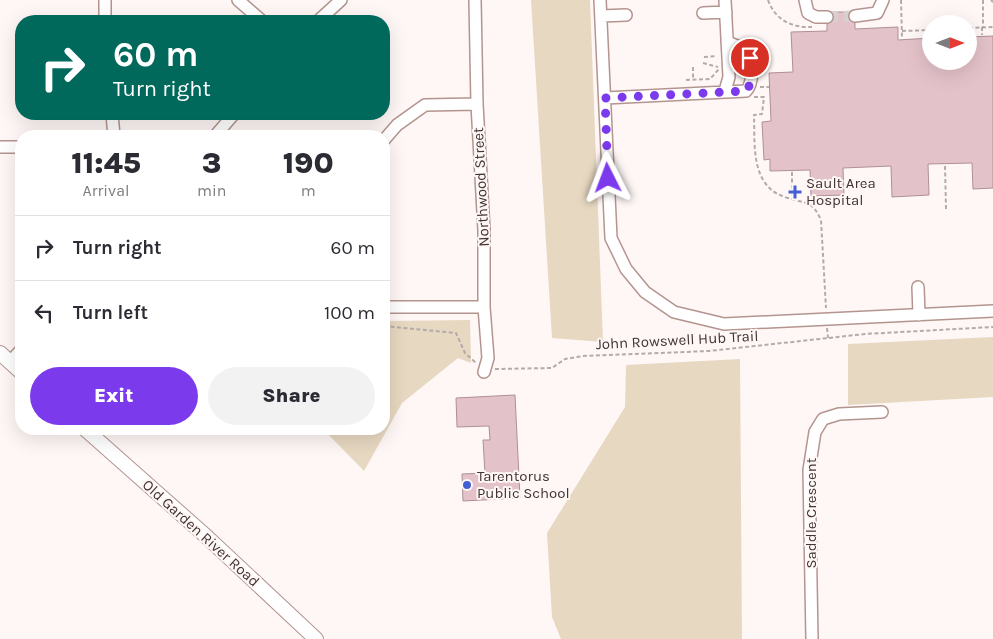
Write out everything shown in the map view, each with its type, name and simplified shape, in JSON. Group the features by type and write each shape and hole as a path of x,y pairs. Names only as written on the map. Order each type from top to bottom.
{"main road":[{"path":"5,358 15,367"},
{"name":"Old Garden River Road","path":"92,435 207,537 316,639"}],"street":[{"path":"105,0 105,15"},
{"path":"238,0 255,15"},
{"path":"325,15 341,0"},
{"name":"Northwood Street","path":"475,0 477,104 484,230 484,307 488,358 484,369"},
{"path":"600,0 611,238 626,269 645,292 674,312 724,324 993,311"},
{"path":"805,0 808,13 826,17"},
{"path":"855,16 877,13 883,0"},
{"path":"703,13 725,6 729,77 725,91"},
{"path":"601,16 626,15"},
{"path":"605,98 746,91 751,83 750,58 743,49 727,42"},
{"path":"390,133 397,125 425,105 477,104"},
{"path":"220,130 229,120"},
{"path":"0,147 15,147"},
{"path":"918,287 918,315"},
{"path":"390,307 484,307"},
{"name":"Saddle Crescent","path":"812,639 810,470 815,432 823,419 839,414 882,412"}],"path":[{"path":"768,0 774,12 789,24 802,28 819,27"},
{"path":"901,0 902,39"},
{"path":"982,35 983,0"},
{"path":"978,27 993,27"},
{"path":"902,31 922,30"},
{"path":"686,80 710,79 720,67 720,56 704,57"},
{"path":"693,67 693,80"},
{"path":"746,91 746,98 764,97 762,114 754,115 755,154 763,182 773,192 810,204 817,210 821,220 826,319"},
{"path":"945,166 946,209"},
{"path":"792,172 792,199"},
{"name":"John Rowswell Hub Trail","path":"390,327 456,333 465,353 472,361 484,369 503,370 552,368 565,359 583,356 709,351 865,334 993,327"}],"shaded area":[{"path":"531,0 590,0 603,342 552,338"},
{"path":"470,320 471,363 458,358 402,403 390,424 390,321"},
{"path":"993,337 993,397 848,405 848,344"},
{"path":"740,359 742,639 561,639 552,617 547,533 625,407 626,365"},
{"path":"329,435 384,435 364,471"}],"building":[{"path":"833,12 849,12 848,17 855,23 855,29 898,27 898,40 922,39 922,70 978,70 978,37 993,36 993,188 973,189 972,163 928,164 929,195 892,197 891,166 843,168 844,195 811,196 810,170 770,171 770,159 764,160 762,122 771,121 769,73 793,72 791,32 827,31 827,24 834,20"},
{"path":"515,395 520,498 463,501 462,474 485,473 483,440 490,440 489,426 457,427 456,398"}],"tunnel":[{"path":"827,17 855,16"}],"place":[{"name":"Sault Area Hospital","path":"795,192"},
{"name":"Tarentorus Public School","path":"467,485"}],"route":[{"path":"608,178 605,98 707,94 725,91 743,92 750,88 750,58"}]}
